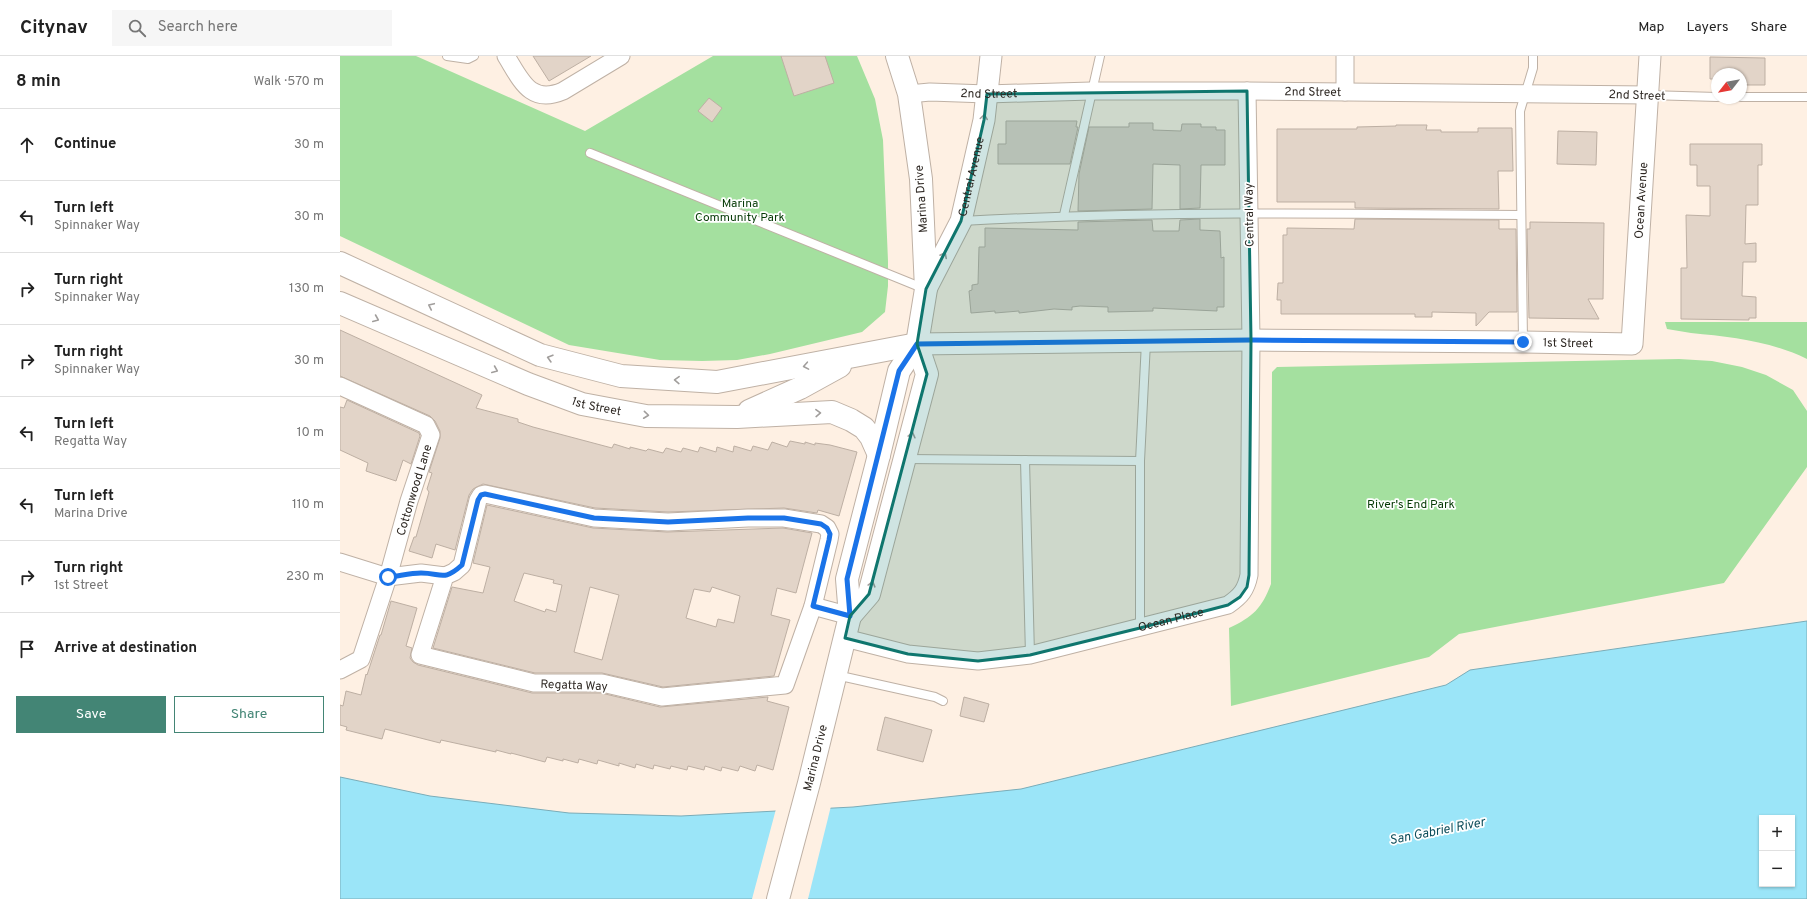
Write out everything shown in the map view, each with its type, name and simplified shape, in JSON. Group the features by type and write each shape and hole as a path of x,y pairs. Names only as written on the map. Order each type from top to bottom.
{"main road":[{"name":"Marina Drive","path":"778,899 809,783 850,616 847,579 899,371 917,344 926,289 921,179 909,94 897,56"},
{"name":"1st Street","path":"340,264 540,355 621,376 717,382 917,344"},
{"name":"1st Street","path":"340,303 528,384 582,404 646,416 737,417 800,388 858,356"},
{"name":"Marina Drive","path":"850,616 870,594 927,374 917,344"},
{"path":"737,417 832,412 864,428 871,437 879,455"}],"street":[{"path":"506,56 528,89 536,94 545,96 554,95 563,91 621,56"},
{"name":"Central Avenue","path":"926,289 961,221 984,120 991,56"},
{"path":"1345,56 1345,92"},
{"name":"Ocean Avenue","path":"1632,344 1650,56"},
{"name":"2nd Street","path":"909,94 930,92 987,94 1091,91 1248,91 1648,95"},
{"name":"Central Way","path":"1248,91 1248,213 1251,340"},
{"name":"1st Street","path":"917,344 1251,340 1632,344"},
{"name":"Ocean Place","path":"845,638 908,654 978,661 1030,655 1228,605 1240,597 1247,587 1249,575 1251,340"},
{"name":"Cottonwood Lane","path":"340,386 426,426 431,435 409,501 388,577 361,659 340,670"},
{"path":"340,562 388,577 421,573 445,576 454,572 462,565 478,500 481,495 485,494 594,518 668,522 748,518 784,518 821,524 827,528 830,534 813,606 850,616"},
{"name":"Regatta Way","path":"445,576 420,655 534,683 602,683 662,697 785,685 813,606"}],"lane":[{"path":"447,56 468,58 474,56"},
{"path":"1064,215 1100,56"},
{"path":"1523,342 1520,111 1533,68 1533,56"},
{"name":"2nd Street","path":"1648,95 1711,97"},
{"path":"1747,97 1807,97"},
{"path":"590,153 926,289"},
{"path":"961,221 1064,215 1248,213 1521,214"},
{"path":"1140,628 1140,461 1146,341"},
{"path":"905,459 1140,461"},
{"path":"1024,460 1030,655"},
{"path":"835,674 935,697 943,701"}],"highlighted area":[{"path":"1247,91 1251,340 1249,575 1247,587 1240,597 1228,605 1030,655 978,661 908,654 845,638 850,616 869,594 927,374 917,344 926,289 961,221 984,120 987,94"}],"green space":[{"name":"Marina Community Park","path":"340,56 416,56 585,131 713,56 857,56 875,99 883,140 888,261 888,286 885,312 862,332 770,354 737,360 660,360 569,345 340,236"},
{"path":"1665,322 1807,322 1807,359 1765,344 1721,336 1688,333 1667,329"},
{"name":"River's End Park","path":"1679,359 1712,361 1742,367 1766,375 1793,390 1807,411 1807,467 1724,583 1459,634 1429,657 1231,706 1229,628 1244,620 1256,611 1268,592 1271,584 1272,372 1277,367"}],"water":[{"name":"San Gabriel River","path":"1807,621 1807,899 340,899 340,777 430,796 569,813 681,816 853,807 1021,789 1446,685 1470,670"}],"pier":[{"path":"831,806 808,899 752,899 776,809"}],"building":[{"path":"533,56 591,56 549,81"},
{"path":"781,56 825,56 834,83 794,96"},
{"path":"1710,57 1765,58 1765,85 1747,85 1747,68 1711,68 1710,79"},
{"path":"709,98 722,108 712,122 698,111"},
{"path":"1006,121 1077,121 1076,127 1078,127 1070,164 998,164 998,144 1006,144"},
{"path":"1129,123 1153,123 1153,130 1181,131 1182,124 1201,124 1201,127 1216,127 1216,130 1225,130 1225,165 1201,165 1200,208 1180,209 1180,165 1153,164 1152,209 1078,211 1079,174 1089,127 1129,127"},
{"path":"1427,125 1426,130 1441,130 1441,132 1478,132 1478,128 1512,128 1513,171 1498,171 1499,209 1355,208 1355,202 1277,202 1277,129 1357,129 1357,127"},
{"path":"1558,131 1597,132 1596,165 1557,164"},
{"path":"1690,144 1762,144 1762,165 1758,165 1758,205 1746,205 1745,244 1756,243 1756,262 1743,262 1742,296 1756,297 1756,318 1749,318 1749,320 1681,319 1681,268 1687,268 1686,215 1710,216 1710,186 1697,186 1697,165 1690,165"},
{"path":"1200,219 1200,230 1220,231 1221,258 1224,257 1224,307 1217,307 1217,311 1153,308 1153,311 1108,312 1108,307 1080,306 1072,307 1072,310 1054,309 1019,313 1019,311 995,313 995,311 971,313 969,291 972,290 972,285 978,284 979,247 985,247 985,228 1078,230 1078,222 1152,220 1153,231 1179,231 1180,220"},
{"path":"1355,219 1499,220 1499,229 1516,229 1517,312 1489,312 1476,326 1476,313 1432,312 1432,317 1415,317 1415,314 1281,314 1281,300 1277,300 1278,283 1283,283 1283,235 1287,235 1287,228 1354,229"},
{"path":"1530,222 1604,223 1603,299 1588,299 1599,319 1529,318 1527,229 1530,229"},
{"path":"340,330 482,395 476,408 518,419 518,422 533,427 612,448 614,444 630,449 630,447 646,451 648,449 663,453 666,448 681,452 683,448 698,452 700,447 716,452 717,447 733,452 734,446 751,451 753,446 768,450 772,442 787,447 790,441 805,444 805,442 815,445 815,443 830,445 857,452 839,516 818,510 817,513 784,508 668,512 595,508 483,484 473,489 469,495 455,550 436,544 432,558 409,551 414,537 416,537 429,492 427,489 432,473 429,472 440,438 440,431 435,421 430,416 340,376"},
{"path":"347,400 419,433 420,436 411,464 403,460 396,481 366,471 368,463 340,450 340,407 344,408"},
{"path":"487,505 593,528 667,532 783,528 812,533 796,593 777,588 771,615 790,620 774,676 663,687 602,673 535,673 433,648 452,587 483,593 490,567 473,563","holes":["524,573 554,580 553,583 562,585 556,612 546,609 545,612 514,601","590,587 619,595 602,660 574,652","712,587 740,596 734,623 718,619 716,627 686,618 694,589 710,592"]},
{"path":"391,601 417,608 406,646 412,648 410,658 418,665 532,693 601,693 660,707 768,697 767,701 789,707 773,770 757,765 755,771 740,766 738,771 722,767 721,771 705,766 704,770 688,766 687,770 671,766 670,769 654,765 653,769 636,764 635,768 619,763 619,766 598,760 597,764 579,759 578,763 547,757 545,762 511,753 496,750 496,752 441,740 440,743 385,729 382,739 346,730 347,727 340,725 340,705 343,706 346,691 361,695 366,674 367,675 381,635"},
{"path":"964,697 989,704 984,722 960,716"},
{"path":"885,717 932,730 923,762 877,750"}],"route":[{"path":"388,577 421,573 445,576 454,572 462,565 478,500 481,495 485,494 594,518 668,522 748,518 784,518 821,524 827,528 830,534 829,540 813,606 850,616 847,579 899,371 917,344 1251,340 1523,342"}]}
